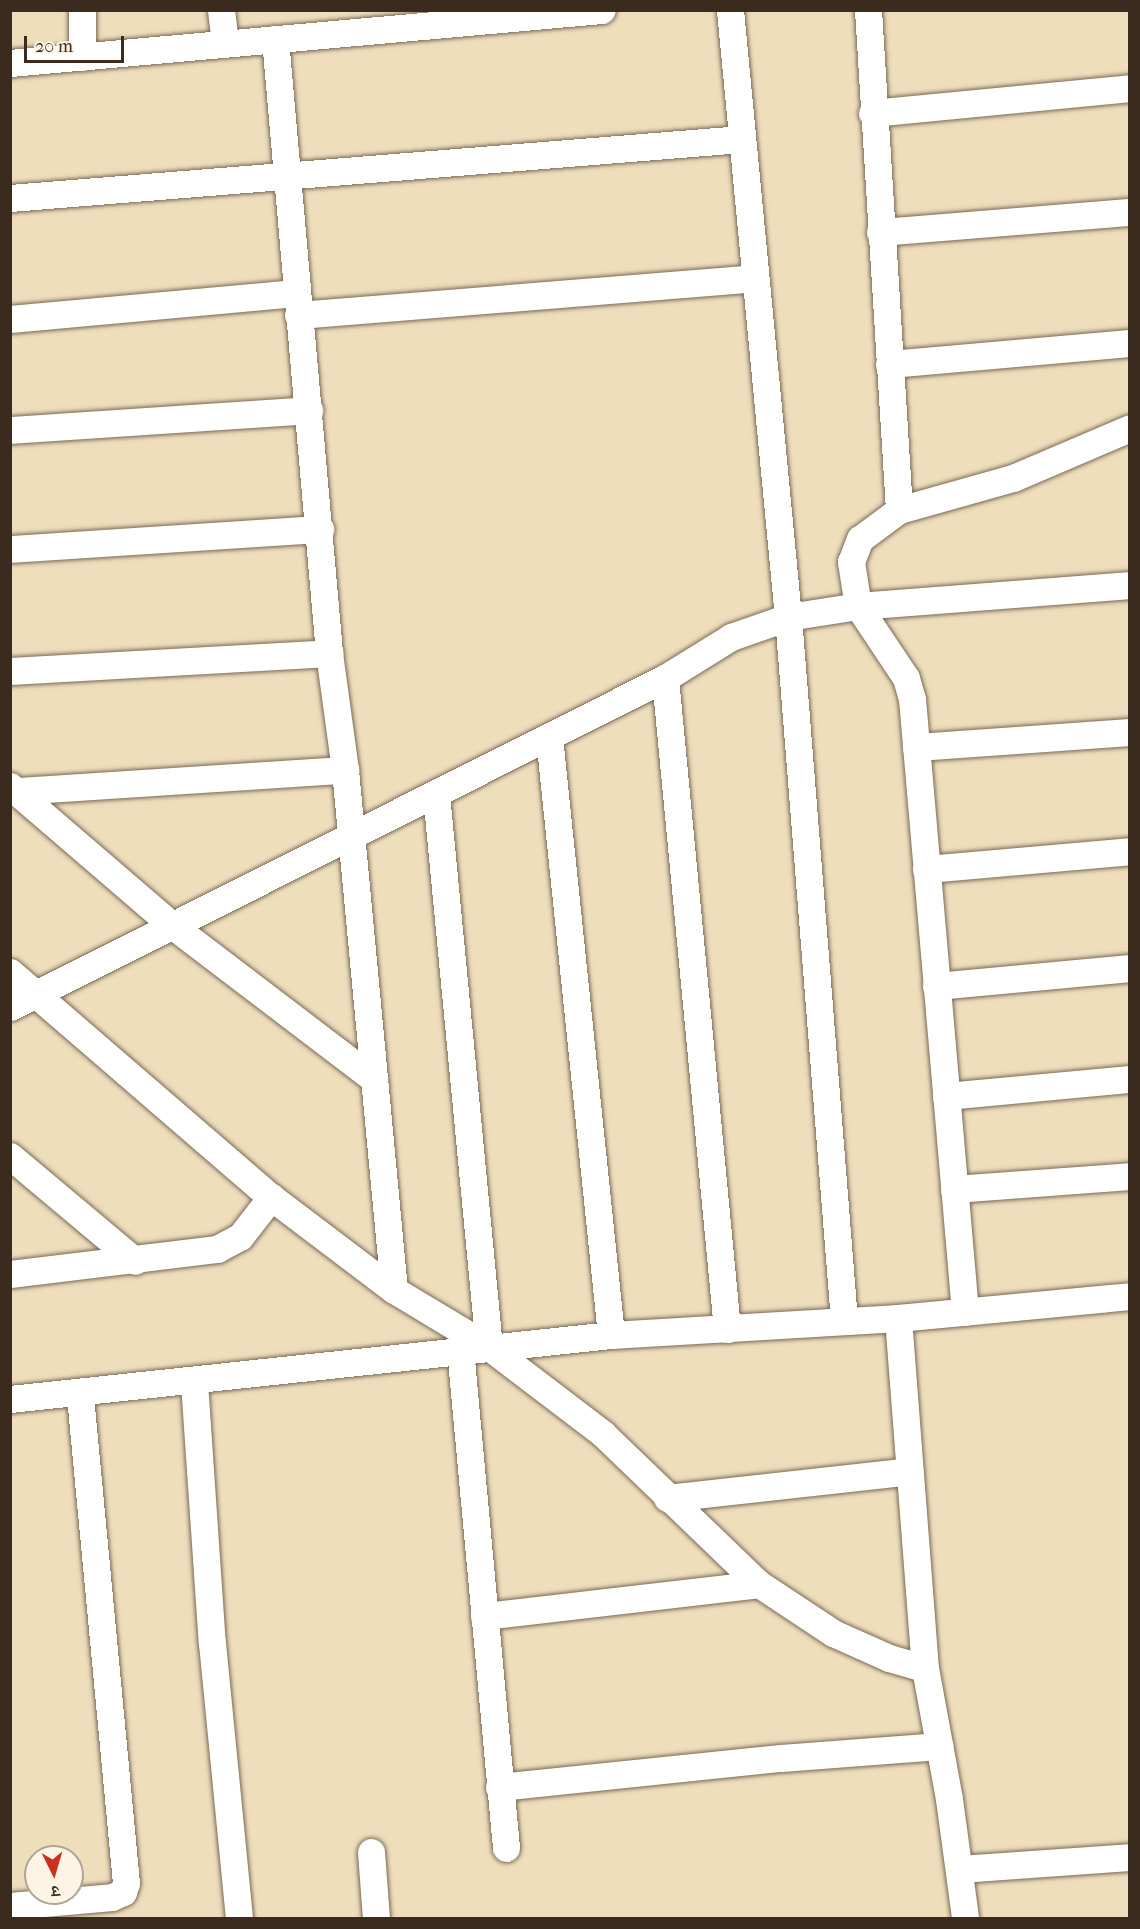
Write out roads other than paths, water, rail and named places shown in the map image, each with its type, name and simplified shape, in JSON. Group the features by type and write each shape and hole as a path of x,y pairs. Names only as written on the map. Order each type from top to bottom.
{"street":[{"path":"82,10 82,57"},
{"path":"221,10 225,44"},
{"path":"10,63 602,10"},
{"path":"730,10 788,617 844,1321"},
{"path":"868,10 872,113 899,510"},
{"path":"275,39 297,304 320,529 329,653 352,836 394,1290"},
{"path":"872,113 1130,88"},
{"path":"10,198 742,139"},
{"path":"880,232 1130,212"},
{"path":"10,319 755,278"},
{"path":"889,364 1130,343"},
{"path":"10,430 309,411"},
{"path":"964,1312 912,699 906,678 858,606 851,562 860,539 899,510 1013,478 1130,429"},
{"path":"10,549 320,529"},
{"path":"10,1007 665,678 731,637 788,617 858,606 1130,585"},
{"path":"10,671 329,653"},
{"path":"665,678 727,1329"},
{"path":"916,747 1130,732"},
{"path":"549,737 611,1335"},
{"path":"14,788 345,770"},
{"path":"14,788 172,926 374,1078"},
{"path":"436,794 489,1347"},
{"path":"926,869 1130,850"},
{"path":"936,986 1130,968"},
{"path":"10,972 271,1197 394,1290 489,1347 603,1434 759,1584 832,1633 889,1658 925,1668"},
{"path":"946,1096 1130,1079"},
{"path":"10,1156 135,1261"},
{"path":"954,1189 1130,1176"},
{"path":"10,1274 135,1261 217,1249 240,1237 271,1197"},
{"path":"10,1399 194,1382 460,1349 611,1335 898,1318 1130,1296"},
{"path":"898,1318 925,1668 940,1746 959,1869 964,1918"},
{"path":"460,1349 506,1848"},
{"path":"194,1382 212,1642 239,1918"},
{"path":"10,1906 63,1911 112,1897 123,1892 126,1883 80,1392"},
{"path":"667,1498 910,1471"},
{"path":"483,1616 759,1584"},
{"path":"500,1787 781,1758 940,1746"},
{"path":"371,1852 376,1918"},
{"path":"959,1869 1130,1857"}]}
